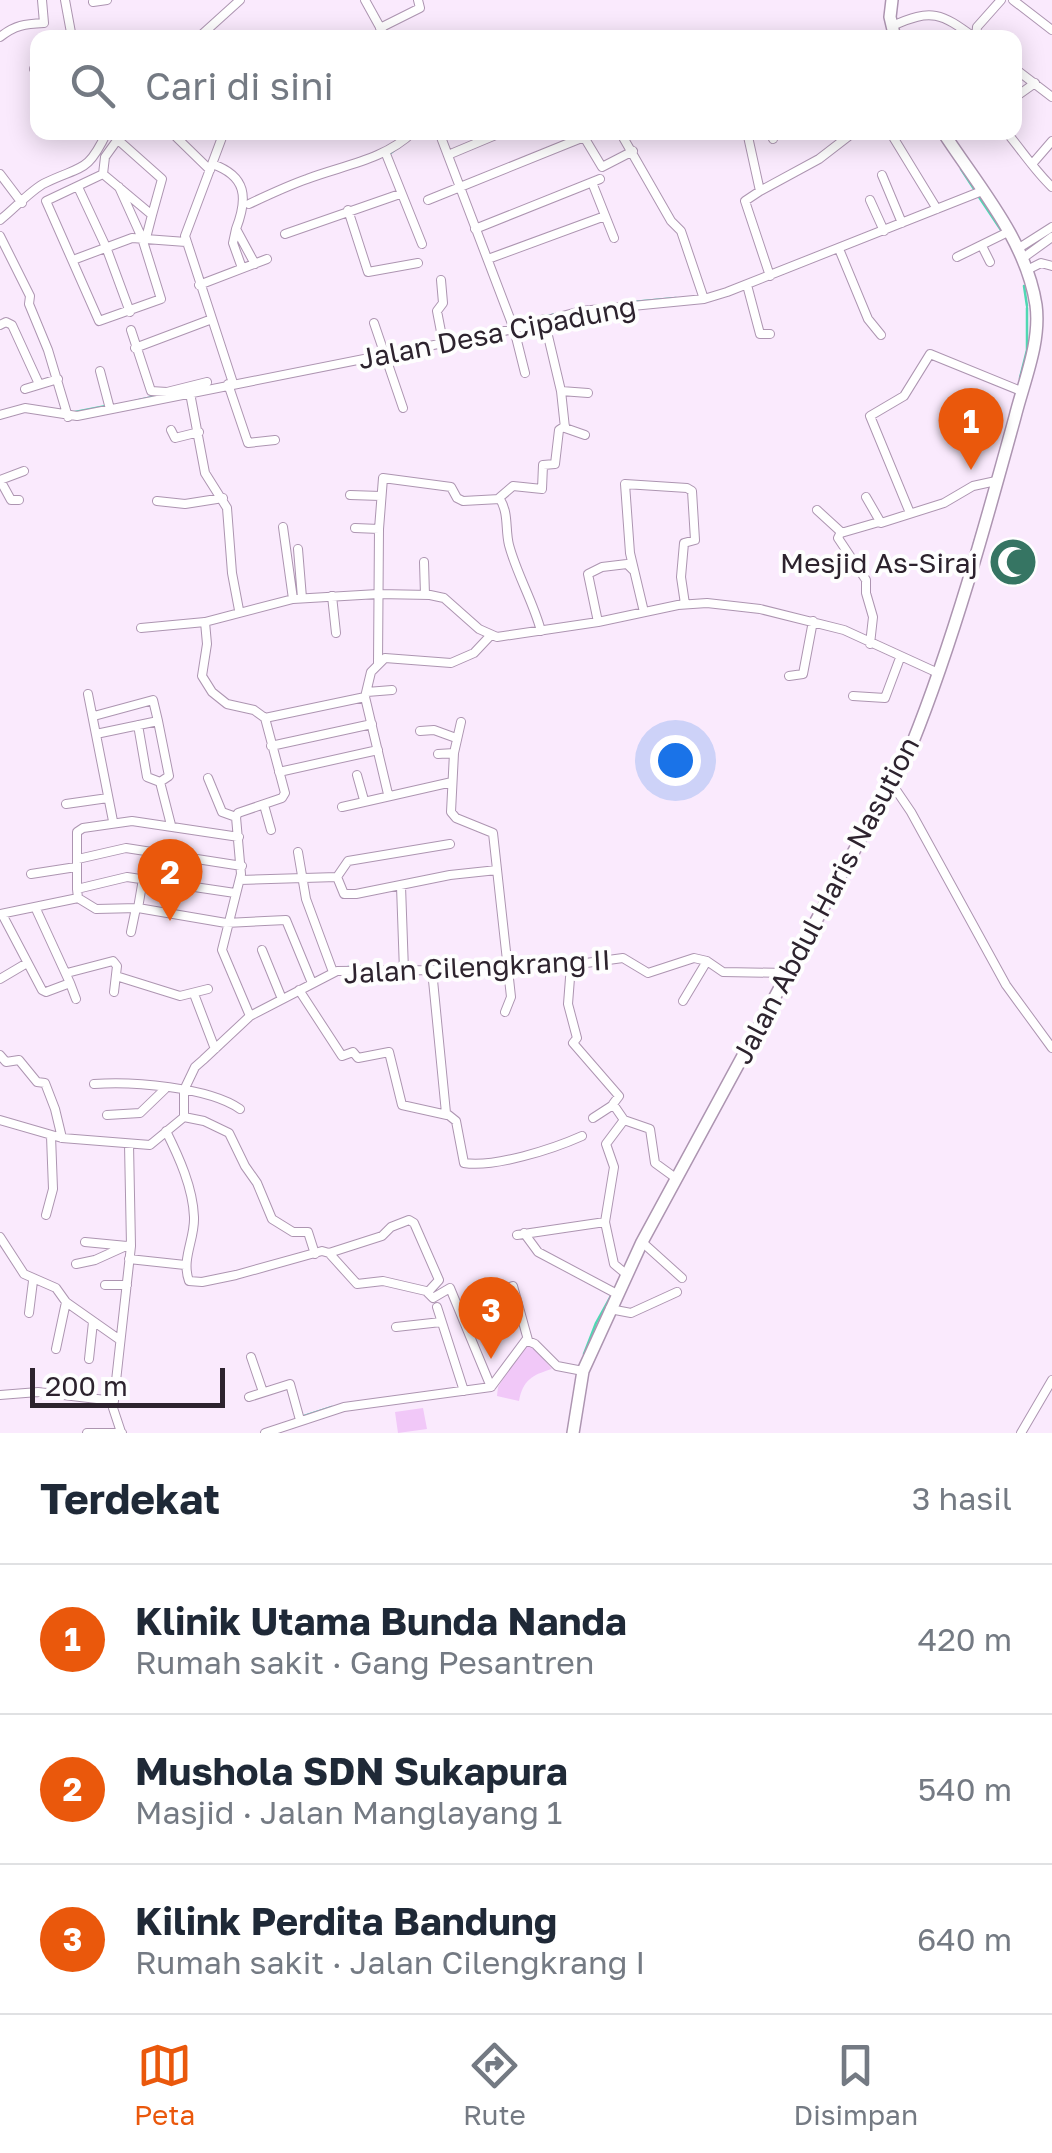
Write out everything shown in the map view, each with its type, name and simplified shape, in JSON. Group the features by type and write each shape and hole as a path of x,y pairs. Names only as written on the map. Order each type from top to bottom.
{"highway":[{"path":"892,0 892,24"},
{"name":"Jalan Abdul Haris Nasution","path":"573,1433 583,1371 626,1274 912,744 938,674 996,480 1036,332 1036,306 1023,259 948,140"}],"street":[{"path":"0,37 25,23 44,22 42,0"},
{"path":"65,0 71,30"},
{"path":"93,2 107,0"},
{"path":"207,30 240,0"},
{"path":"364,0 380,28 420,8 418,0"},
{"path":"976,30 1001,0"},
{"path":"1013,0 1052,30"},
{"path":"892,24 940,15 963,30"},
{"path":"1022,74 1052,97"},
{"path":"1022,92 1035,83"},
{"path":"0,220 43,184 68,176 87,164 101,140"},
{"path":"104,174 105,157 117,140"},
{"path":"124,140 162,179 144,238"},
{"path":"181,140 211,167 230,171 238,182 244,206 233,243 242,268"},
{"path":"221,140 186,242 248,443 275,440"},
{"path":"249,204 308,178 386,154 406,140"},
{"path":"443,140 514,329 525,373"},
{"path":"448,155 484,140"},
{"path":"428,200 571,140"},
{"path":"586,140 602,167 633,151"},
{"path":"625,140 681,231 703,297"},
{"path":"748,140 760,191"},
{"path":"770,276 746,199 818,159 843,140"},
{"path":"895,140 937,209"},
{"path":"1013,140 1052,187"},
{"path":"1033,163 1052,140"},
{"path":"386,154 422,244"},
{"path":"0,174 22,203"},
{"path":"104,174 46,201 96,320 104,322 165,298 144,238 119,187"},
{"path":"104,174 152,215"},
{"path":"882,175 902,224"},
{"path":"475,229 596,182 614,238"},
{"path":"78,187 130,312"},
{"name":"Jalan Desa Cipadung","path":"0,415 25,408 68,416 110,409 602,308 703,297 747,285 982,192"},
{"path":"285,234 400,194"},
{"path":"870,200 884,231"},
{"path":"348,210 367,272 418,263"},
{"path":"488,259 605,216"},
{"path":"1023,259 1052,228"},
{"path":"236,229 255,264"},
{"path":"957,257 1008,232"},
{"path":"0,236 30,296 29,304 68,416"},
{"path":"73,260 132,238 186,242"},
{"path":"1023,259 1052,238"},
{"path":"982,246 990,262"},
{"path":"840,249 868,319 881,335"},
{"path":"200,285 267,259"},
{"path":"1023,259 1052,266"},
{"path":"440,280 443,303 437,313 443,342"},
{"path":"747,285 760,334 770,334"},
{"path":"600,294 602,308"},
{"path":"135,348 212,319"},
{"path":"544,319 565,426 571,432 585,435"},
{"path":"374,323 403,408"},
{"path":"0,325 12,325 40,384"},
{"path":"131,330 153,392 207,382"},
{"path":"910,514 870,416 904,396 930,354 1022,390"},
{"path":"100,371 110,409"},
{"path":"25,388 58,379"},
{"path":"561,392 588,393"},
{"path":"190,393 205,473 228,509 239,610"},
{"path":"388,794 366,694 371,672 378,662 379,529 384,478 451,487 463,501 499,498 513,486 543,488 542,465 555,464 559,430 565,426"},
{"path":"172,430 175,438 199,432"},
{"path":"19,500 12,500 0,480 24,471"},
{"path":"870,644 872,617 866,580 838,538 841,533 944,503 982,482 996,480"},
{"path":"644,612 634,570 626,484 690,490 695,540 684,544 681,577 685,604"},
{"path":"350,495 381,496"},
{"path":"866,497 879,522"},
{"path":"158,500 185,504 222,498"},
{"path":"499,498 507,516 504,527 509,544 531,596 540,631"},
{"path":"817,510 841,533"},
{"path":"283,527 297,599"},
{"path":"355,528 379,529"},
{"path":"297,599 298,549"},
{"path":"424,562 425,596"},
{"path":"598,622 589,573 614,564 627,564 634,570"},
{"path":"140,628 204,622 239,610 297,599 378,594 444,598 490,636"},
{"path":"332,596 336,633"},
{"path":"378,662 390,658 450,662 474,653 490,636 598,622 685,604 750,608 844,630 938,674"},
{"path":"204,622 207,644 202,676 228,704 254,710 265,718 285,795 236,817 242,866 226,923 222,955 250,1016"},
{"path":"789,676 802,674 813,622"},
{"path":"853,696 886,697 900,658"},
{"path":"265,718 392,690"},
{"path":"88,694 114,821"},
{"path":"94,716 151,700 156,703 169,776 160,782"},
{"path":"96,734 158,721"},
{"path":"462,722 454,753 452,814 492,832 511,997 505,1012"},
{"path":"271,746 372,724"},
{"path":"138,726 147,777 160,782"},
{"path":"420,731 434,730 456,738"},
{"path":"279,772 378,750"},
{"path":"438,754 454,753"},
{"path":"358,775 364,800"},
{"path":"208,778 219,807 228,816 236,817"},
{"path":"160,782 171,825"},
{"path":"342,807 452,782"},
{"path":"892,784 1006,985 1052,1048"},
{"path":"66,804 108,798"},
{"path":"264,805 271,830"},
{"path":"77,894 78,830 114,821 171,825 238,837"},
{"path":"337,876 348,861 450,844"},
{"path":"32,874 126,848 242,866"},
{"path":"298,852 302,878 333,972"},
{"path":"337,876 345,895 497,870"},
{"path":"240,880 337,876"},
{"path":"70,983 44,992 1,914 36,909 127,877 235,893"},
{"path":"131,932 143,879"},
{"path":"401,886 404,970"},
{"path":"77,894 96,909 137,908 226,923 286,920 312,983"},
{"path":"36,909 76,998"},
{"path":"262,950 282,999"},
{"name":"Jalan Cilengkrang II","path":"184,1090 195,1068 250,1016 333,972 506,964 571,966 623,958 648,974 694,958 723,972 787,973"},
{"path":"67,973 113,961 117,966 114,992"},
{"path":"683,1001 707,961"},
{"path":"0,979 26,963"},
{"path":"571,966 568,1004 578,1038 574,1045 619,1096 614,1104 592,1118"},
{"path":"432,970 447,1115"},
{"path":"116,976 180,996 208,989"},
{"path":"298,990 342,1056 354,1052 358,1058 390,1052 402,1106 447,1115 456,1121 466,1164 480,1166 582,1136"},
{"path":"194,994 215,1049"},
{"path":"0,1055 6,1062 18,1060 37,1082 44,1083 62,1138"},
{"path":"94,1084 184,1090 240,1109"},
{"path":"107,1115 140,1113 165,1088"},
{"path":"184,1090 184,1117"},
{"path":"614,1104 624,1120 650,1129 655,1163 676,1179"},
{"path":"0,1120 62,1138 150,1145 184,1117"},
{"path":"184,1117 222,1128 233,1137 244,1166 258,1183 268,1214 293,1232 308,1232 315,1254"},
{"path":"624,1120 606,1144 614,1167 605,1222 614,1264 626,1274"},
{"path":"166,1131 187,1182 194,1218 185,1266 189,1281 202,1282 329,1253 382,1236 406,1220 412,1221 439,1280 428,1292"},
{"path":"46,1215 53,1188 51,1136"},
{"path":"87,1433 122,1432 114,1401 129,1259 129,1144"},
{"path":"605,1222 520,1234 538,1252 617,1294"},
{"path":"0,1237 12,1261 33,1281 56,1288 66,1302 120,1340"},
{"path":"86,1242 128,1246"},
{"path":"642,1242 682,1278"},
{"path":"76,1264 128,1246"},
{"path":"329,1253 357,1284 374,1280 428,1292 433,1298 450,1289 491,1387"},
{"path":"129,1259 185,1266"},
{"path":"30,1313 33,1281"},
{"path":"105,1285 127,1285"},
{"path":"491,1294 513,1286 528,1340 557,1366 583,1371"},
{"path":"610,1309 631,1313 677,1292"},
{"path":"56,1349 66,1302"},
{"path":"437,1308 464,1391"},
{"path":"89,1360 93,1322"},
{"path":"396,1327 441,1322"},
{"path":"265,1433 344,1407 491,1387 528,1340"},
{"path":"251,1357 263,1392"},
{"path":"1021,1433 1052,1380"},
{"path":"249,1397 290,1384 300,1420"},
{"path":"0,1396 38,1392 114,1401"}],"shaded area":[{"path":"524,1346 533,1347 552,1369 530,1379 519,1401 497,1396 498,1387"},
{"path":"423,1408 427,1429 398,1433 395,1412"}],"waterway":[{"path":"388,155 408,140"},
{"path":"961,169 976,192"},
{"path":"977,194 1003,233"},
{"path":"1024,286 1027,306"},
{"path":"633,302 676,298"},
{"path":"1020,378 1027,350 1027,308"},
{"path":"544,317 560,313"},
{"path":"395,349 426,343"},
{"path":"135,401 161,395"},
{"path":"75,412 106,406"},
{"path":"974,543 979,527"},
{"path":"472,963 504,960"},
{"path":"509,960 536,961"},
{"path":"348,967 364,967"},
{"path":"584,1354 612,1294"},
{"path":"301,1417 332,1407"}],"place":[{"name":"Klinik Utama Bunda Nanda","path":"971,470"},
{"name":"Mesjid As-Siraj","path":"1013,562"},
{"name":"Mushola SDN Sukapura","path":"170,921"},
{"name":"Kilink Perdita Bandung","path":"491,1359"}]}
